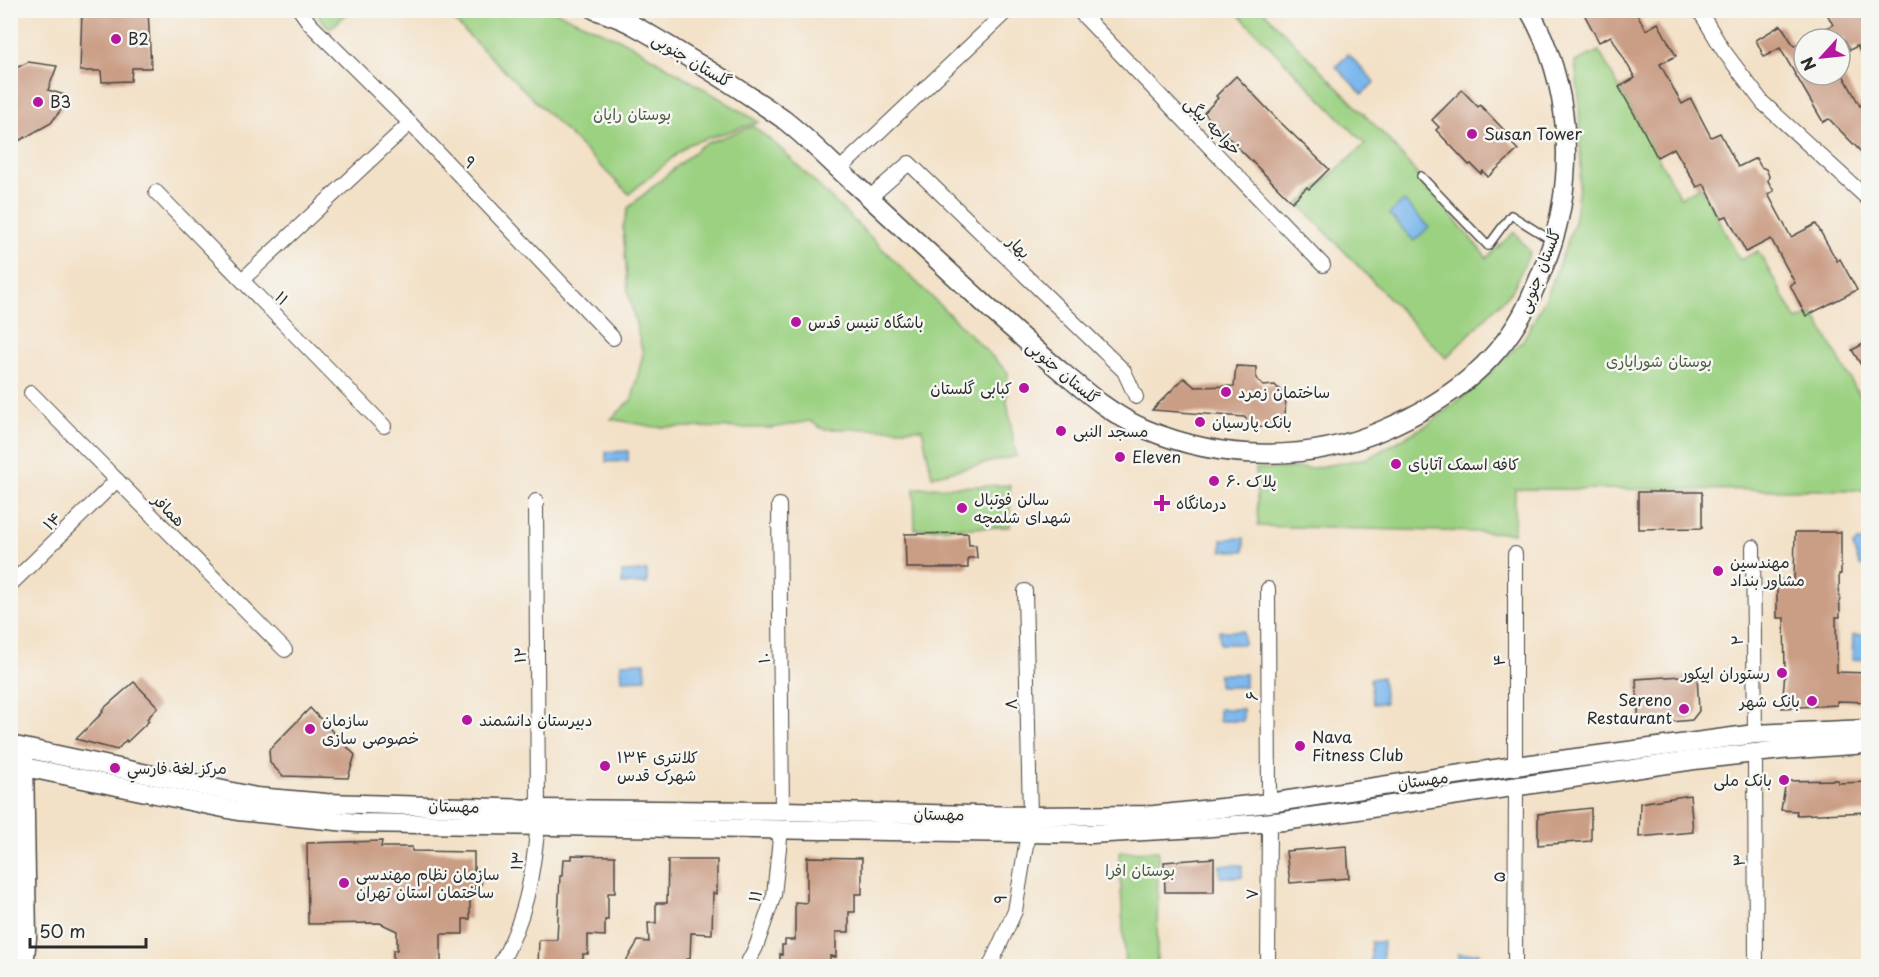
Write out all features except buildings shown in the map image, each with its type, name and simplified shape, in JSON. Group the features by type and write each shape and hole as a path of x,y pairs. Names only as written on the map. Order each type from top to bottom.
{"street":[{"name":"۹","path":"300,10 310,24 410,123 613,338"},
{"name":"گلستان جنوبی","path":"595,10 630,16 728,80 786,122 1029,344 1102,405 1146,430 1195,445 1226,452 1287,453 1341,445 1372,435 1400,423 1448,396 1471,377 1497,350 1521,317 1553,241 1560,216 1565,180 1563,108 1553,68 1529,10"},
{"path":"839,170 1008,10"},
{"name":"خواجه بیگی","path":"1078,10 1323,265"},
{"path":"1699,10 1723,50 1763,103 1867,194"},
{"path":"242,280 410,123"},
{"name":"بهار","path":"869,198 909,163 1124,371 1136,397"},
{"name":"۱۱","path":"156,192 384,426"},
{"name":"همافر","path":"31,393 285,650"},
{"name":"۱۴","path":"10,585 117,480"},
{"name":"۱۲","path":"536,501 538,817"},
{"name":"۱۰","path":"779,505 782,820"},
{"name":"۲","path":"1753,547 1755,734"},
{"name":"۴","path":"1515,554 1515,766"},
{"name":"۶","path":"1268,589 1269,803"},
{"name":"۸","path":"1025,591 1029,825"},
{"name":"مهستان","path":"17,747 256,797 326,803 372,804 538,817 1029,825 1269,803 1515,766 1755,734 1869,729"},
{"path":"1755,734 1755,753"},
{"path":"1029,825 1101,833 1269,822 1755,753 1869,744"},
{"path":"17,747 27,938 24,966"},
{"name":"۳","path":"1755,753 1756,966"},
{"path":"17,766 238,811 372,823 538,817"},
{"path":"1515,766 1516,788"},
{"name":"۵","path":"1515,966 1516,788"},
{"path":"1269,803 1269,822"},
{"path":"372,804 372,823"},
{"name":"۱۳","path":"499,966 522,917 532,877 538,817"},
{"name":"۱۱","path":"746,966 756,947 774,895 782,820"},
{"name":"۷","path":"1268,966 1269,822"},
{"name":"۹","path":"990,966 1015,911 1029,825"},
{"path":"10,828 12,934 18,966"}],"lane":[{"path":"1421,176 1488,246 1511,215 1553,241"}],"green space":[{"path":"313,11 350,11 330,29"},
{"name":"بوستان رایان","path":"444,11 554,11 628,43 759,122 689,144 629,194"},
{"path":"1235,11 1263,11 1388,139 1487,258 1514,232 1530,252 1512,291 1446,358 1299,204 1365,144"},
{"name":"بوستان شورایاری","path":"1599,51 1680,197 1701,187 1740,260 1758,251 1797,320 1814,314 1868,411 1868,490 1515,489 1514,533 1258,526 1256,469 1313,468 1368,458 1429,424 1479,384 1523,340 1547,296 1574,224 1581,170 1579,99 1575,62"},
{"name":"باشگاه تنیس قدس","path":"753,126 780,148 1008,372 1007,401 1016,456 932,476 922,429 823,429 810,421 773,428 655,427 611,419 632,399 643,354 628,291 623,227 628,208 702,145"},
{"name":"سالن فوتبال شهدای شلمچه","path":"1010,485 1010,527 915,529 914,488"},
{"name":"بوستان افرا","path":"1158,851 1157,966 1125,966 1119,852"}],"water":[{"path":"1348,54 1375,82 1362,94 1336,67"},
{"path":"1404,201 1429,227 1414,241 1389,214"},
{"path":"628,451 628,461 606,462 606,452"},
{"path":"1244,538 1244,551 1222,551 1222,539"},
{"path":"1858,542 1868,548 1868,566 1861,566 1859,562 1853,545"},
{"path":"647,571 647,584 622,584 622,572"},
{"path":"1219,631 1243,631 1244,644 1220,644"},
{"path":"1853,635 1866,635 1866,660 1852,659"},
{"path":"645,662 646,679 622,680 621,663"},
{"path":"1219,674 1245,674 1245,687 1219,687"},
{"path":"1382,677 1385,703 1373,704 1370,679"},
{"path":"1219,709 1243,709 1243,721 1219,721"},
{"path":"1220,865 1242,865 1242,877 1220,877"},
{"path":"1371,942 1383,942 1383,964 1371,964"},
{"path":"1479,953 1479,966 1458,966 1458,954"}],"place":[{"name":"B2","path":"116,39"},
{"name":"B3","path":"38,102"},
{"name":"Susan Tower","path":"1472,134"},
{"name":"باشگاه تنیس قدس","path":"796,322"},
{"name":"کبابی گلستان","path":"1024,388"},
{"name":"ساختمان زمرد","path":"1226,392"},
{"name":"بانک پارسیان","path":"1200,422"},
{"name":"مسجد النبی","path":"1061,431"},
{"name":"Eleven","path":"1120,457"},
{"name":"کافه اسمک آتابای","path":"1396,464"},
{"name":"پلاک ۶۰","path":"1214,481"},
{"name":"درمانگاه","path":"1162,503"},
{"name":"سالن فوتبال شهدای شلمچه","path":"962,508"},
{"name":"مهندسین مشاور بنداد","path":"1718,571"},
{"name":"رستوران اپیکور","path":"1782,673"},
{"name":"بانک شهر","path":"1812,701"},
{"name":"Sereno Restaurant","path":"1684,709"},
{"name":"دبیرستان دانشمند","path":"467,720"},
{"name":"سازمان خصوصی سازی","path":"310,729"},
{"name":"Nava Fitness Club","path":"1300,746"},
{"name":"کلانتری ۱۳۴ شهرک قدس","path":"605,766"},
{"name":"مركز لغة فارسي","path":"115,768"},
{"name":"بانک ملی","path":"1784,780"},
{"name":"سازمان نظام مهندسی ساختمان استان تهران","path":"344,883"}]}
